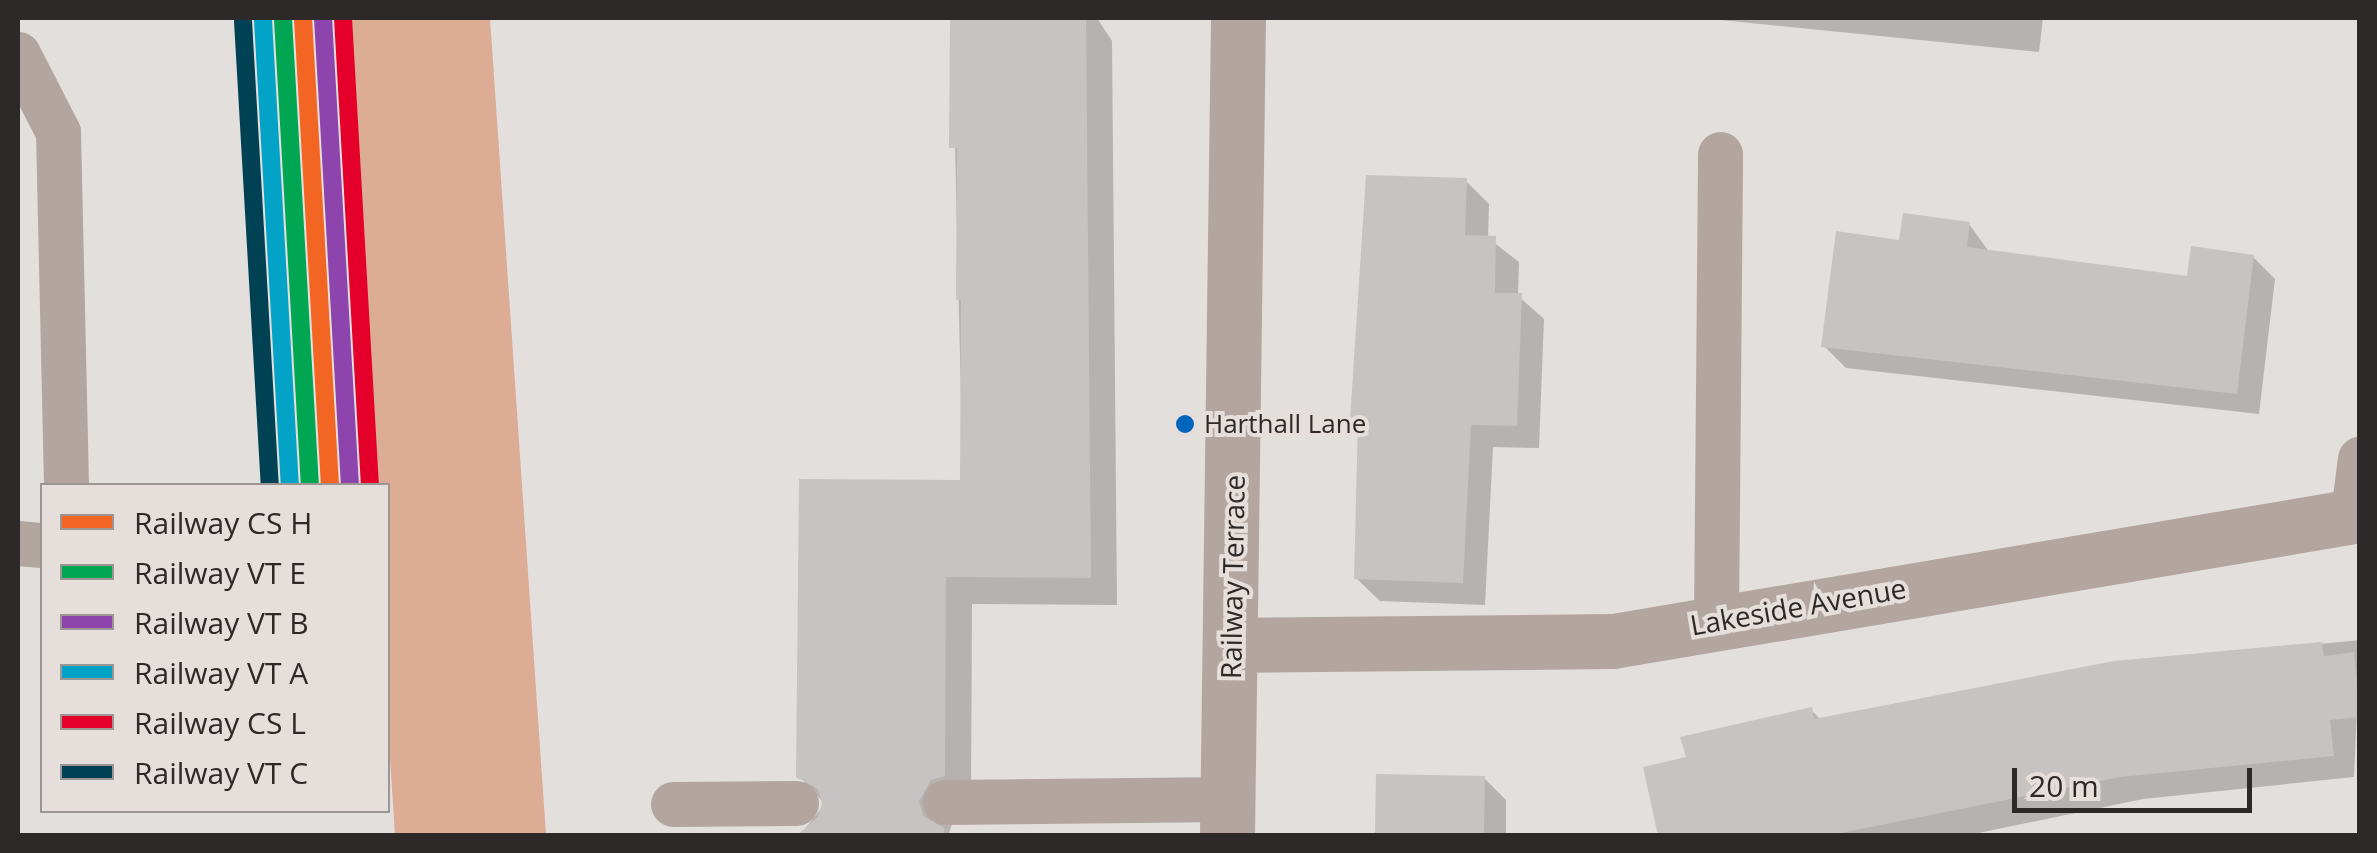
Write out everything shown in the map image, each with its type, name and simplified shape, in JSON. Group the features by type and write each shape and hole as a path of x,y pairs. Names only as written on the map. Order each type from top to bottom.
{"street":[{"name":"Railway Terrace","path":"1228,817 1238,18"},
{"name":"Lakeside Avenue","path":"1232,646 1524,647 1613,641 1716,619 2356,514"}],"lane":[{"path":"18,54 58,132 66,483"},
{"path":"1716,619 1720,154"},
{"path":"2356,514 2360,458"},
{"path":"944,802 1228,817"},
{"path":"673,804 796,803"}],"shaded area":[{"path":"336,18 490,18 546,835 395,835 390,758 390,483 370,483"}],"building":[{"path":"950,18 1086,18 1091,578 946,577 945,776 931,780 919,801 923,816 944,828 944,836 796,836 818,817 822,804 818,789 796,777 799,479 960,480 961,300 956,300 957,148 949,148"},
{"path":"1366,175 1467,178 1465,235 1496,236 1495,293 1522,293 1517,426 1471,425 1463,583 1354,579 1358,420 1350,420"},
{"path":"1903,213 1970,222 1967,247 2187,276 2191,246 2254,255 2237,394 1821,347 1836,231 1899,240"},
{"path":"2322,642 2324,656 2354,652 2360,717 2330,720 2334,756 2120,777 1826,836 1658,836 1643,767 1686,757 1680,737 1812,707 1814,719 2114,661"},
{"path":"1376,774 1485,776 1484,836 1375,836"}],"transit line":[{"path":"303,18 330,483"},
{"path":"323,18 350,483"},
{"path":"343,18 370,483"},
{"path":"283,19 310,483"},
{"path":"263,20 290,483"},
{"path":"243,21 270,483"}],"place":[{"name":"Harthall Lane","path":"1185,424"}]}
